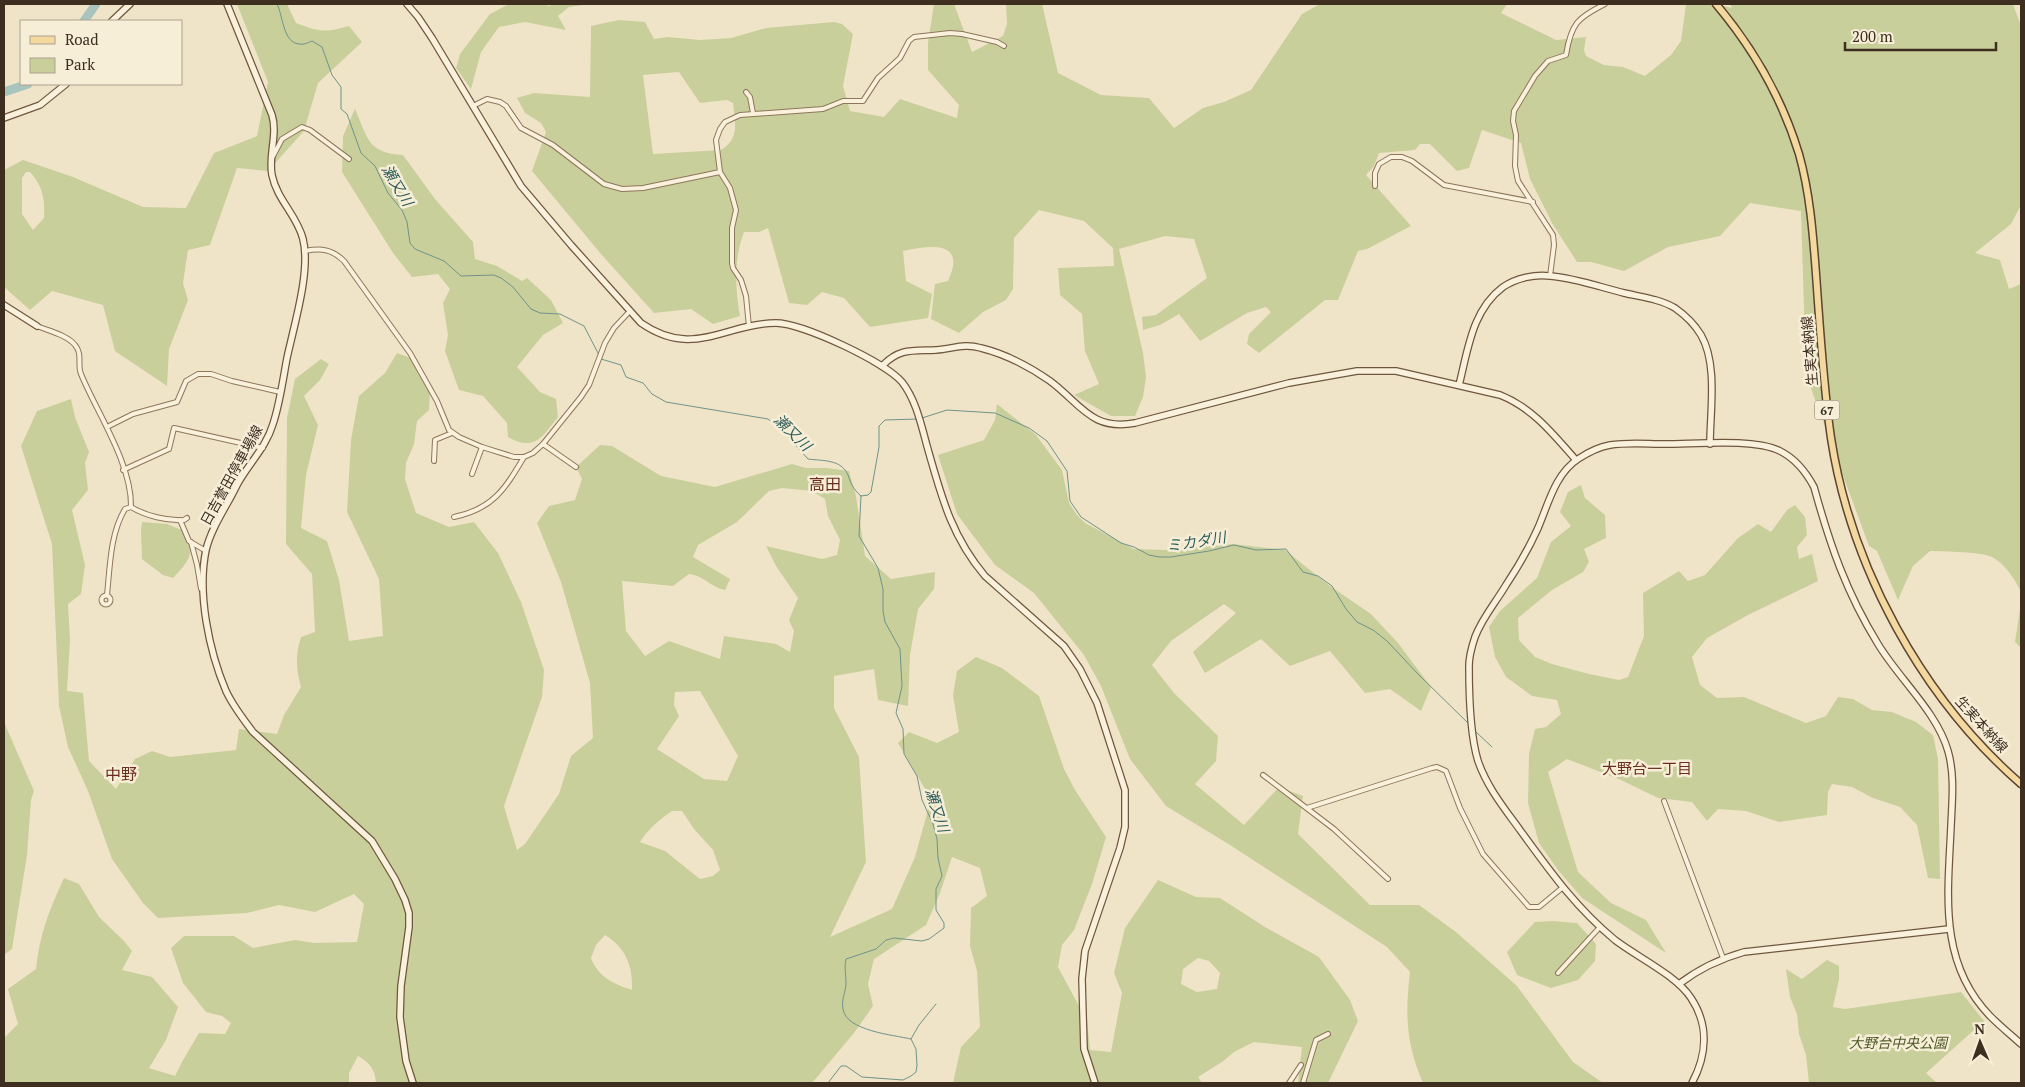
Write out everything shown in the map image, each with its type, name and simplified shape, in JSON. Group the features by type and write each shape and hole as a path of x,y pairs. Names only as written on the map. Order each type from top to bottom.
{"main road":[{"name":"生実本納線","path":"1716,4 1738,32 1764,71 1786,118 1799,156 1805,181 1813,236 1825,393 1831,440 1841,488 1864,557 1897,627 1926,675 1959,719 1986,750 2021,784"}],"street":[{"path":"113,20 130,4"},
{"name":"日吉誉田停車場線","path":"226,4 274,121 270,162 275,189 301,229 305,251 303,283 274,424 263,448 242,475 206,551 205,598 208,630 222,678 230,698 241,717 253,732 372,842 391,872 405,900 409,913 409,927 401,986 400,1016 406,1061 413,1083"},
{"path":"407,4 418,17 521,186 641,323 654,332 676,339 694,340 749,327 777,323 794,326 883,365 902,382 913,401 946,510 956,534 985,576 1064,646 1080,669 1097,703 1125,790 1125,827 1120,848 1085,951 1082,979 1084,1049 1095,1083"},
{"path":"1550,276 1554,245 1553,235 1518,181 1515,166 1516,135 1513,121 1514,110 1548,61 1566,55 1570,34 1579,20 1590,11 1605,4"},
{"path":"749,327 746,296 732,262 732,231 736,203 730,188 720,172 716,140 722,125 735,116 753,113 823,109 843,100 863,101 878,78 900,58 909,41 914,36 950,33 983,38 1004,46"},
{"path":"4,118 40,105 65,85"},
{"path":"746,92 750,97 753,113"},
{"path":"473,106 487,100 500,102 506,106 521,128 553,145 604,184 622,189 643,188 720,172"},
{"path":"270,162 282,139 302,127 310,130 350,159"},
{"path":"1376,186 1375,173 1379,164 1391,157 1402,156 1412,161 1444,185 1533,202"},
{"path":"305,251 326,249 336,253 344,261 410,353 437,401 445,424 452,433 482,447 514,457 524,457 533,453 543,444 581,397 589,385 610,335 630,311"},
{"path":"1459,385 1476,320 1488,302 1504,286 1527,277 1550,276 1661,302 1675,308 1694,325 1707,346 1711,372 1710,444"},
{"path":"4,304 37,326 70,340 77,347 80,357 79,372 107,427 124,470 131,496 131,507"},
{"path":"883,365 891,357 903,351 939,350 962,345 980,347 1038,374 1055,385 1084,412 1102,422 1117,425 1135,423 1288,383 1356,371 1396,371 1459,385 1514,401 1545,425 1576,460"},
{"path":"107,427 133,414 178,402 186,381 198,374 211,374 280,392"},
{"path":"124,470 169,449 174,428 263,448"},
{"path":"434,461 435,440 452,433"},
{"path":"543,444 576,467"},
{"path":"1692,1083 1702,1060 1704,1031 1697,1008 1689,995 1679,984 1643,960 1600,927 1562,888 1501,804 1482,772 1474,748 1469,666 1472,647 1479,629 1526,552 1557,483 1576,460 1610,445 1710,444 1764,446 1779,450 1791,458 1808,475 1814,487 1837,562 1851,595 1878,645 1942,734 1952,769 1953,791 1947,909 1949,929 1960,972 1970,989 1989,1015 2021,1044"},
{"path":"472,474 482,447"},
{"path":"454,517 474,512 495,498 524,457"},
{"path":"107,596 118,520 125,509 131,507 148,515 180,520 187,518"},
{"path":"180,520 191,542 202,593 205,598"},
{"path":"191,542 206,551"},
{"path":"1307,808 1432,768 1440,768 1446,771 1460,808 1483,854 1528,906 1539,907 1562,888"},
{"path":"1263,775 1358,850 1388,879"},
{"path":"1664,801 1723,958"},
{"path":"1558,973 1600,927"},
{"path":"1679,984 1697,970 1723,958 1752,951 1949,929"},
{"path":"1304,1083 1316,1040 1328,1034"},
{"path":"1289,1083 1301,1065"}],"green space":[{"path":"237,4 287,4 296,23 322,31 349,26 362,42 318,83 304,131 268,171 237,168 210,245 188,250 183,283 188,300 169,349 167,386 115,351 103,305 52,291 30,310 4,287 4,170 23,160 73,177 143,207 186,208 214,153 257,136 268,82","holes":["26,172 30,172 38,183 44,205 44,218 33,230 22,214 22,178"]},
{"path":"509,4 542,4 550,6 551,4 591,4 569,7 558,16 566,30 525,22 499,27 481,52 471,89 456,68 460,54 490,14"},
{"path":"934,4 954,4 972,52 1003,36 1007,24 1006,4 1042,4 1058,73 1101,95 1149,98 1174,128 1203,108 1224,102 1251,90 1302,14 1320,4 1507,4 1501,13 1556,40 1586,37 1584,50 1586,56 1604,65 1623,67 1645,76 1671,55 1681,41 1686,4 1715,4 1732,8 1730,4 2013,4 2021,26 2021,205 2011,224 1975,253 2000,260 2009,289 2021,284 2021,592 2009,572 1992,557 1970,553 1930,551 1913,566 1898,600 1877,551 1869,546 1806,375 1801,211 1750,203 1720,236 1668,247 1624,271 1591,262 1577,262 1552,223 1530,179 1521,143 1482,130 1469,168 1457,171 1430,144 1420,144 1415,150 1379,153 1374,166 1366,175 1411,226 1367,249 1358,251 1338,300 1325,300 1259,353 1247,344 1249,334 1271,312 1266,307 1247,313 1200,341 1179,314 1160,325 1143,330 1142,317 1156,315 1207,278 1194,239 1165,236 1119,249 1143,353 1146,377 1143,397 1135,416 1111,416 1074,395 1099,384 1085,351 1082,314 1060,295 1058,268 1114,266 1113,248 1084,221 1039,210 1014,238 1013,289 1006,300 983,312 959,333 931,319 935,284 948,281 953,268 953,258 943,248 925,247 903,251 906,281 932,294 928,318 870,327 844,298 822,292 807,305 789,303 768,228 759,232 744,232 738,252 736,273 740,316 713,324 691,309 654,313 601,254 532,171 546,132 541,123 525,113 517,98 534,93 590,97 591,26 619,20 645,22 654,39 668,37 700,40 731,38 766,28 834,22 842,24 853,34 843,86 850,111 884,117 900,99 957,118 959,105 928,70 928,43","holes":["679,72 700,103 727,100 733,103 735,130 727,146 721,150 653,154 643,75"]},
{"path":"355,109 370,142 382,151 403,155 435,199 473,242 475,259 497,266 522,281 527,278 551,300 563,323 543,335 517,367 540,392 556,399 558,417 537,440 525,443 508,437 507,423 483,396 459,390 445,351 448,335 443,303 450,289 438,274 412,277 393,253 342,172 343,136"},
{"path":"397,353 416,360 430,393 429,410 417,421 414,444 406,463 405,479 416,513 449,527 474,522 498,553 521,602 544,670 542,697 504,806 517,850 525,844 559,794 571,756 593,738 590,683 561,582 537,523 549,506 575,500 582,479 576,467 600,445 612,446 661,476 715,487 792,464 806,468 849,471 856,496 865,556 891,579 935,572 934,589 918,609 910,655 908,706 878,700 874,669 834,676 834,708 859,757 866,862 830,937 892,909 915,857 931,799 898,743 909,732 937,743 959,732 953,695 957,671 976,657 1002,668 1039,696 1064,769 1075,790 1106,837 1092,884 1074,930 1062,945 1058,967 1087,1021 1090,1050 1111,1052 1122,993 1114,973 1125,928 1158,880 1196,897 1220,898 1265,927 1319,957 1350,1000 1358,1021 1328,1083 1298,1083 1302,1047 1254,1042 1234,1052 1198,1077 1202,1083 953,1083 961,1047 980,1027 977,971 970,946 971,908 987,896 980,868 952,857 940,893 926,925 874,959 868,984 873,1006 854,1033 812,1083 376,1083 371,1067 358,1056 349,1073 349,1083 4,1083 4,1038 18,1024 8,989 36,969 46,922 64,878 79,884 99,917 132,951 122,970 152,977 178,1007 166,1040 149,1068 175,1076 199,1033 225,1034 231,1023 222,1016 206,1012 183,983 171,948 184,936 234,936 253,948 295,940 314,943 357,942 364,904 354,894 315,912 279,905 247,913 158,918 143,903 112,859 88,791 68,747 59,706 52,544 21,446 37,411 71,399 75,417 89,452 85,463 88,490 72,510 85,565 81,594 68,604 70,640 67,691 83,693 89,761 116,789 135,759 152,751 170,757 236,750 239,729 277,734 284,715 301,687 297,662 299,644 301,637 315,632 312,574 286,544 287,418 295,379 321,359 329,364 320,380 304,396 318,425 306,475 301,528 327,541 339,580 349,641 383,636 379,579 347,512 351,440 359,396 385,373","holes":["782,488 812,491 825,499 828,516 840,540 837,555 822,559 766,546 776,566 798,598 789,620 794,631 790,652 776,644 724,636 720,659 669,641 645,656 626,631 622,581 673,586 689,574 695,575 715,587 725,590 730,579 693,557 698,545 737,522 769,491","700,691 738,756 727,781 704,779 657,749 679,716 674,705 675,692","672,811 682,811 694,829 713,850 720,870 713,876 700,879 665,851 640,842 659,821","605,935 612,940 627,958 631,973 632,990 607,979 594,965 591,958 596,945","1198,958 1209,961 1220,973 1217,989 1197,992 1181,984 1183,969"]},
{"path":"997,404 1036,435 1062,470 1069,503 1085,523 1134,549 1165,550 1233,544 1285,550 1330,586 1371,614 1398,643 1431,687 1421,711 1390,689 1365,693 1330,651 1290,666 1261,639 1205,673 1193,652 1236,613 1224,604 1171,641 1152,665 1174,693 1218,736 1216,761 1195,784 1244,825 1279,787 1303,796 1298,834 1370,905 1419,905 1456,932 1517,986 1573,1062 1603,1083 1423,1083 1413,1055 1408,1029 1410,972 1387,947 1230,845 1166,806 1130,759 1101,686 1084,655 1034,593 995,565 957,514 938,455 984,440 995,420"},
{"path":"1581,485 1585,498 1605,515 1606,538 1584,549 1589,562 1583,572 1552,590 1518,618 1519,640 1535,657 1552,664 1619,680 1628,677 1644,636 1643,593 1679,571 1688,581 1705,575 1738,538 1758,524 1771,532 1787,510 1795,505 1805,517 1807,535 1797,547 1799,559 1812,554 1818,581 1748,615 1707,638 1692,657 1700,685 1717,698 1744,697 1806,723 1826,716 1838,697 1853,699 1872,710 1892,712 1916,722 1933,735 1938,759 1940,879 1928,878 1917,825 1900,807 1873,798 1852,787 1832,784 1828,792 1827,815 1779,822 1746,811 1718,809 1707,821 1692,802 1658,798 1621,780 1567,759 1548,772 1578,872 1611,903 1646,920 1666,953 1582,898 1558,870 1539,843 1528,803 1529,754 1535,729 1546,727 1561,714 1557,700 1532,696 1506,677 1495,657 1489,627 1500,611 1537,578 1551,542 1571,526 1560,512 1568,492"},
{"path":"142,522 167,524 189,533 190,553 186,563 173,578 163,575 142,559"},
{"path":"2021,603 2021,648 2015,642"},
{"path":"4,722 34,791 31,800 27,855 12,949 4,955"},
{"path":"1535,922 1577,923 1596,944 1595,961 1578,980 1551,988 1517,975 1507,952"},
{"name":"大野台中央公園","path":"1827,960 1839,966 1839,979 1833,1007 1845,1009 1961,992 1984,1021 1926,1073 1937,1083 1809,1083 1806,1055 1799,1034 1797,1014 1790,997 1786,969 1802,979"}],"waterway":[{"path":"85,20 96,4"},
{"name":"瀬又川","path":"277,4 284,28 294,43 305,44 312,41 322,47 332,75 341,87 341,109 347,114 361,153 375,166 388,193 402,210 407,222 410,243 415,249 444,261 461,276 494,275 501,278 513,287 531,309 540,313 560,314 584,326 599,355"},
{"path":"4,92 25,85"},
{"name":"瀬又川","path":"601,359 621,365 626,377 643,383 652,394 666,402 768,419 782,430 808,459 836,463 841,466 848,475 854,489 861,496"},
{"name":"ミカダ川","path":"922,418 947,410 995,413 1029,428 1047,441 1067,471 1070,501 1081,517 1121,543 1149,555 1171,557 1234,545 1256,550 1286,549 1303,572 1318,576 1332,586 1346,609 1357,622 1373,630 1387,641 1469,724"},
{"name":"ミカダ川","path":"861,496 868,495 871,492 879,447 879,426 885,420 918,419"},
{"name":"瀬又川","path":"828,1083 841,1066 846,1066 862,1077 903,1080 916,1072 916,1049 911,1039 872,1031 852,1022 846,1016 843,1009 846,986 846,959 876,949 886,940 894,938 922,941 929,939 944,928 944,923 936,910 936,889 942,876 938,858 937,839 933,824 922,800 917,776 904,754 903,729 896,713 902,686 900,649 885,622 883,589 878,568 859,536 861,496"},
{"name":"ミカダ川","path":"1475,731 1492,747"},
{"path":"911,1039 919,1025 936,1004"}],"district":[{"name":"高田","path":"825,484"},
{"name":"大野台一丁目","path":"1647,768"},
{"name":"中野","path":"121,774"}]}
